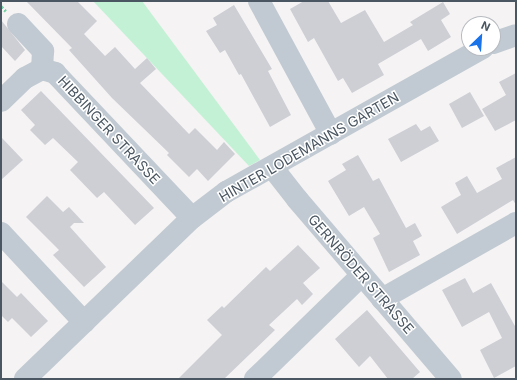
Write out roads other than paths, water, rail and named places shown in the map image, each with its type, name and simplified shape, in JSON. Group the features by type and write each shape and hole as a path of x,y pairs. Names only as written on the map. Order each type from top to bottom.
{"street":[{"path":"259,1 331,134"},
{"path":"18,24 43,51 42,69"},
{"path":"501,40 516,35"},
{"name":"HINTER LODEMANNS GARTEN","path":"25,379 192,218 226,192 272,168 470,56"},
{"name":"HIBBINGER STRASSE","path":"1,101 25,78 42,69 55,73 192,218"},
{"name":"GERNRÖDER STRASSE","path":"272,168 451,379"},
{"path":"382,299 516,223"},
{"path":"1,233 84,322"},
{"path":"255,379 362,275"}]}
